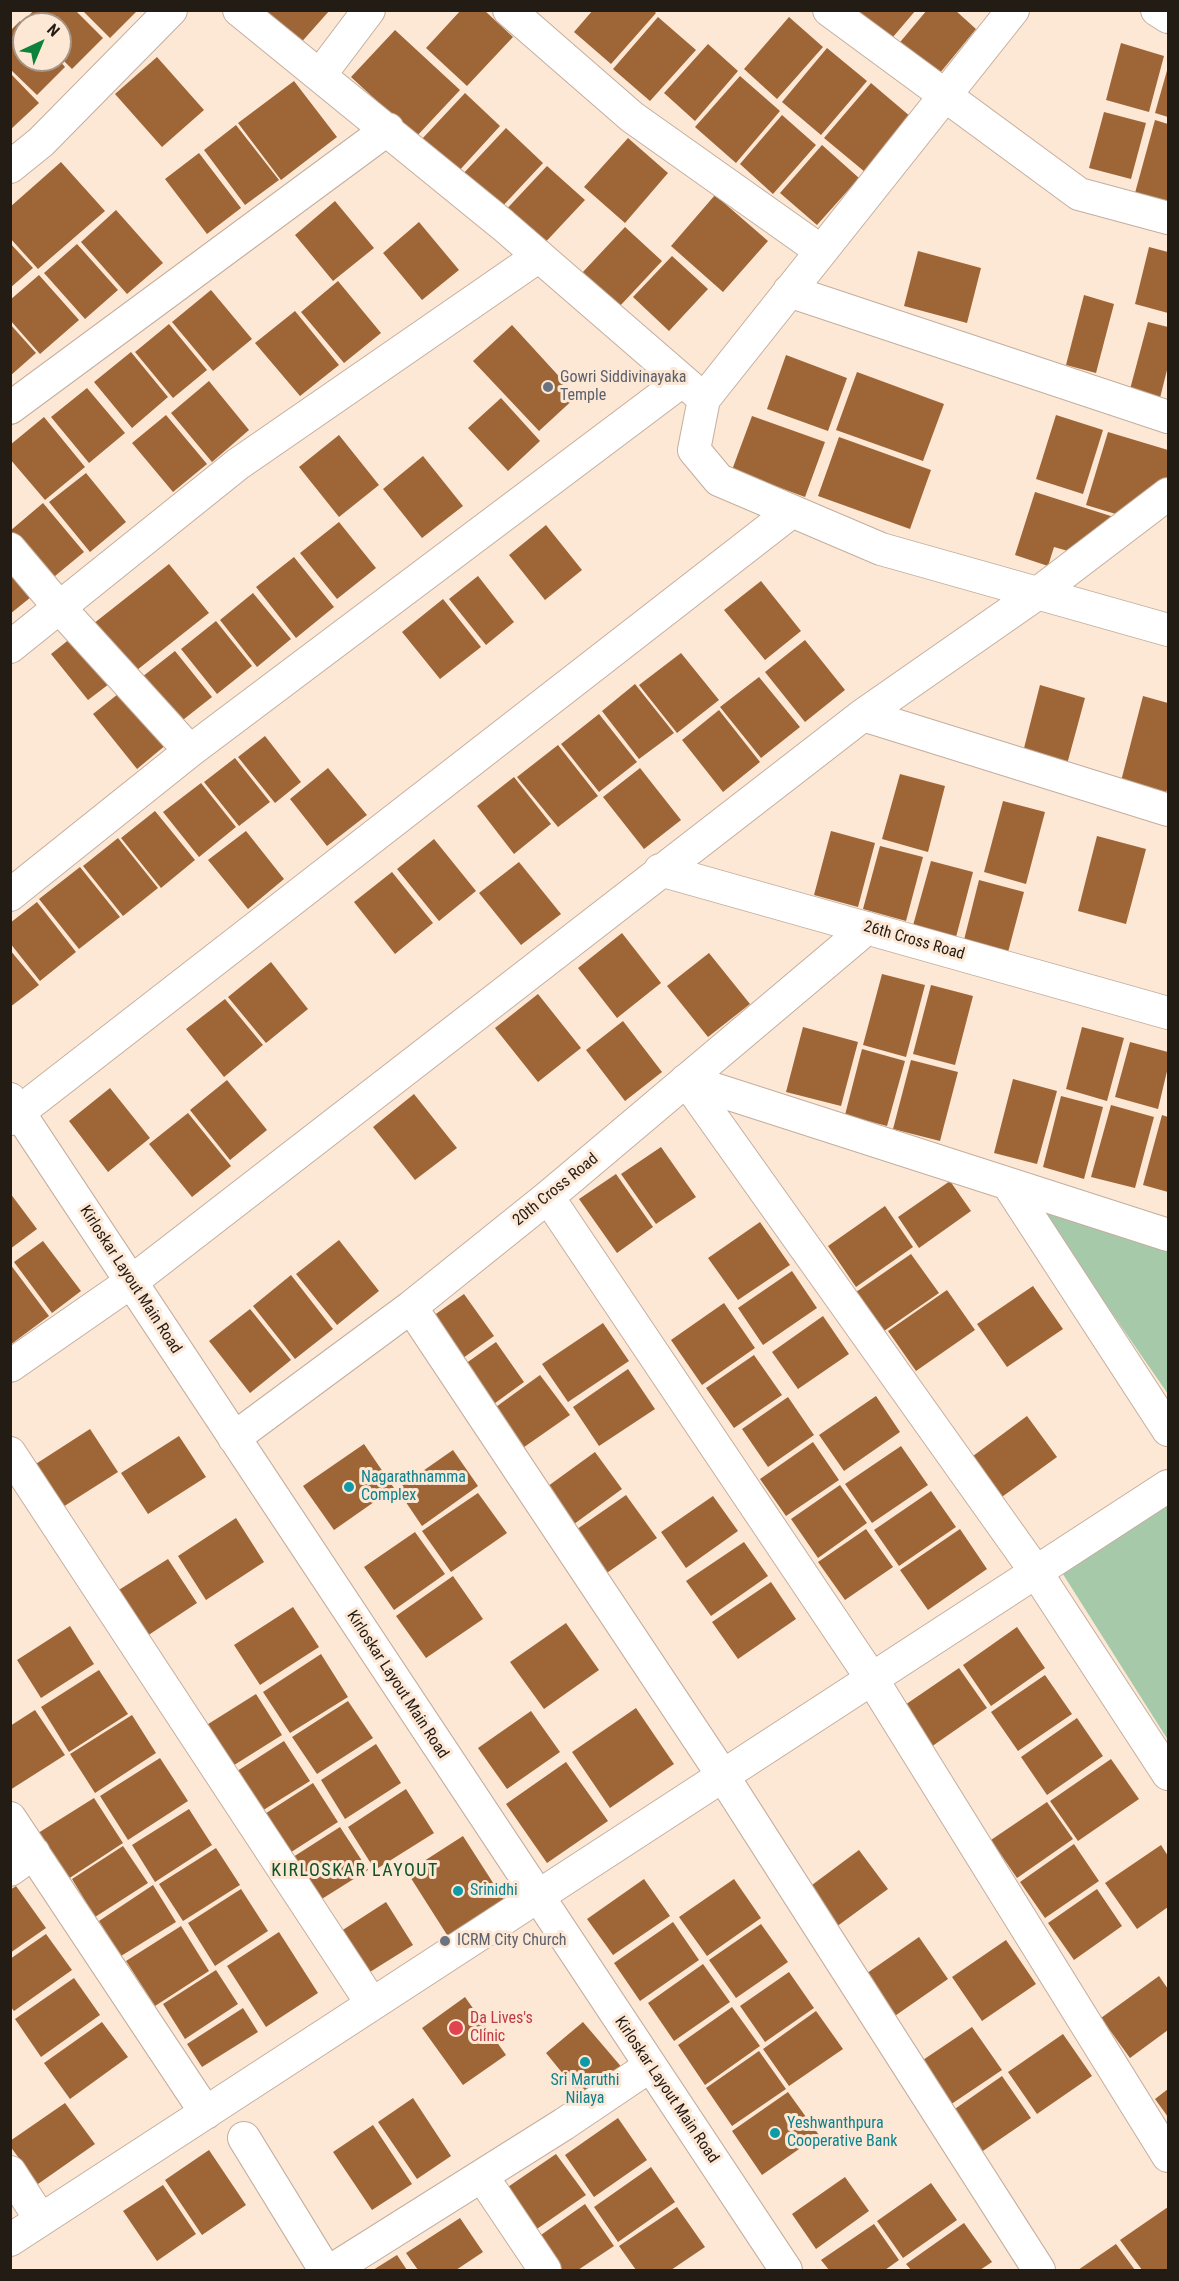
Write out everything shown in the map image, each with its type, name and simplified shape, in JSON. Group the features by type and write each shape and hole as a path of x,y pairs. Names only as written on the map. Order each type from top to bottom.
{"street":[{"path":"10,167 41,142 171,10"},
{"path":"239,10 388,129 693,390 694,450 719,480 791,513 880,549 1168,630"},
{"path":"320,75 369,10"},
{"path":"509,10 632,117 821,251"},
{"path":"829,10 1079,195 1168,218"},
{"path":"10,895 190,751 693,390 789,291 1013,10"},
{"path":"1157,10 1168,17"},
{"path":"10,408 388,129"},
{"path":"10,646 238,464 539,256"},
{"path":"789,291 1168,417"},
{"path":"10,1366 131,1282 863,715 1038,593 1168,494"},
{"path":"14,1110 791,513"},
{"path":"10,549 59,607 190,751"},
{"path":"863,715 1168,810"},
{"name":"26th Cross Road","path":"660,870 1168,1013"},
{"name":"20th Cross Road","path":"234,1438 411,1307 548,1197 867,928"},
{"path":"686,1080 1168,1235"},
{"path":"686,1080 1036,1572 1168,1774"},
{"name":"Kirloskar Layout Main Road","path":"14,1110 131,1282 786,2271"},
{"path":"1008,1184 1168,1430"},
{"path":"548,1197 872,1679 1168,2156"},
{"path":"411,1307 723,1776 1039,2271"},
{"path":"10,1453 372,2004"},
{"path":"10,2240 1168,1486"},
{"path":"10,1818 22,1862 206,2113"},
{"path":"332,2271 650,2066"},
{"path":"244,2138 325,2271"},
{"path":"10,2172 41,2220"},
{"path":"482,2176 545,2271"}],"green space":[{"path":"1040,1209 1168,1250 1168,1394"},
{"path":"1168,1504 1168,1740 1061,1571"}],"building":[{"path":"34,10 75,10 103,38 72,69 72,12 32,12"},
{"path":"82,10 138,10 110,38"},
{"path":"260,10 330,10 298,46"},
{"path":"461,10 484,10 513,37 467,86 426,48"},
{"path":"593,10 653,10 656,13 611,64 574,32"},
{"path":"847,10 916,10 887,44"},
{"path":"927,10 955,10 976,29 935,79 896,47"},
{"path":"658,17 696,50 650,101 613,69"},
{"path":"789,17 823,47 777,99 744,69"},
{"path":"12,29 12,71 10,69 10,31"},
{"path":"395,30 460,90 416,137 351,77"},
{"path":"1121,43 1164,56 1149,112 1106,100"},
{"path":"708,44 738,71 695,121 664,93"},
{"path":"827,48 867,81 821,135 782,102"},
{"path":"157,57 204,110 162,147 115,94"},
{"path":"1168,67 1168,117 1155,113"},
{"path":"13,72 60,72 37,95"},
{"path":"10,73 39,103 10,130"},
{"path":"740,76 780,111 736,163 695,127"},
{"path":"294,81 337,137 281,180 238,123"},
{"path":"871,83 911,117 865,172 824,138"},
{"path":"465,93 500,126 457,173 422,139"},
{"path":"1104,112 1146,123 1131,179 1089,168"},
{"path":"782,115 816,145 773,194 740,164"},
{"path":"1155,120 1168,124 1168,202 1135,193"},
{"path":"236,125 279,180 245,205 204,150"},
{"path":"506,128 543,163 499,210 462,175"},
{"path":"628,138 668,173 625,223 584,187"},
{"path":"822,145 859,178 817,225 780,193"},
{"path":"199,153 241,208 207,234 165,179"},
{"path":"61,162 105,211 38,269 10,238 10,207"},
{"path":"547,166 585,200 540,248 502,214"},
{"path":"715,195 768,241 723,292 671,246"},
{"path":"335,201 374,248 333,281 295,235"},
{"path":"116,210 163,263 127,294 81,242"},
{"path":"419,222 459,270 422,300 383,253"},
{"path":"625,227 662,261 619,307 582,273"},
{"path":"10,243 33,268 10,288"},
{"path":"77,244 118,290 85,319 44,273"},
{"path":"1149,247 1168,252 1168,313 1135,304"},
{"path":"918,251 981,268 967,323 904,306"},
{"path":"672,256 708,289 669,331 633,297"},
{"path":"39,275 79,320 40,354 10,320 10,300"},
{"path":"338,281 381,333 344,363 301,312"},
{"path":"211,290 252,339 213,371 172,322"},
{"path":"1084,295 1114,304 1096,373 1066,365"},
{"path":"295,311 339,365 300,396 255,343"},
{"path":"1148,322 1168,327 1168,366 1159,402 1129,393"},
{"path":"10,324 36,353 10,376"},
{"path":"169,324 207,370 173,398 135,352"},
{"path":"512,325 577,396 539,431 473,361"},
{"path":"131,352 168,397 132,428 94,382"},
{"path":"786,355 847,378 828,431 767,409"},
{"path":"857,372 944,404 923,461 836,430"},
{"path":"209,381 249,430 212,462 171,413"},
{"path":"87,388 125,433 89,463 51,417"},
{"path":"501,398 540,441 508,471 468,428"},
{"path":"166,415 207,464 173,492 132,443"},
{"path":"1056,415 1103,430 1083,494 1036,479"},
{"path":"752,416 825,442 805,497 732,470"},
{"path":"44,417 85,467 45,500 10,459 10,445"},
{"path":"1108,432 1168,450 1168,479 1129,518 1086,505"},
{"path":"339,435 379,485 339,517 299,467"},
{"path":"839,437 931,470 910,529 818,496"},
{"path":"423,456 463,506 422,538 383,489"},
{"path":"86,473 126,522 90,552 49,502"},
{"path":"1035,492 1117,518 1082,555 1054,547 1048,566 1015,555"},
{"path":"43,503 84,552 49,581 10,535 10,531"},
{"path":"339,522 376,568 337,599 300,553"},
{"path":"546,525 582,570 545,600 509,555"},
{"path":"294,557 334,607 296,638 256,587"},
{"path":"169,564 209,613 132,674 93,624"},
{"path":"10,572 31,597 10,614"},
{"path":"478,576 514,622 486,645 449,599"},
{"path":"761,581 801,631 765,660 724,610"},
{"path":"253,593 291,639 257,667 220,620"},
{"path":"443,599 481,647 440,679 402,632"},
{"path":"216,621 252,666 217,694 181,649"},
{"path":"76,634 113,681 88,700 51,654"},
{"path":"805,640 845,690 805,722 765,672"},
{"path":"175,651 212,697 179,723 142,677"},
{"path":"681,653 719,700 677,733 639,685"},
{"path":"759,677 800,727 761,758 720,707"},
{"path":"635,684 674,733 639,759 602,711"},
{"path":"1040,685 1085,698 1066,768 1022,756"},
{"path":"123,690 167,744 137,769 93,714"},
{"path":"1143,696 1168,703 1168,786 1165,797 1120,785"},
{"path":"719,710 760,762 723,792 682,740"},
{"path":"599,714 637,762 599,792 561,744"},
{"path":"265,736 301,782 275,803 238,757"},
{"path":"558,745 598,796 558,827 517,777"},
{"path":"235,758 270,802 239,826 204,782"},
{"path":"328,768 367,815 327,846 290,799"},
{"path":"640,768 681,820 644,849 603,797"},
{"path":"900,774 945,786 928,852 882,839"},
{"path":"514,777 551,824 514,854 477,806"},
{"path":"201,783 236,827 199,857 163,812"},
{"path":"1003,801 1045,812 1026,884 984,872"},
{"path":"155,811 195,860 161,888 121,838"},
{"path":"246,831 284,879 248,909 208,860"},
{"path":"831,831 875,843 858,907 814,895"},
{"path":"1097,836 1146,849 1126,924 1078,911"},
{"path":"118,838 158,888 123,916 83,866"},
{"path":"434,839 476,891 439,921 397,869"},
{"path":"880,846 923,857 906,921 863,909"},
{"path":"931,861 973,872 955,941 912,929"},
{"path":"519,862 561,914 521,945 479,893"},
{"path":"80,867 120,917 79,949 39,899"},
{"path":"392,872 433,923 395,954 354,902"},
{"path":"979,880 1024,892 1007,956 963,944"},
{"path":"37,902 76,952 40,981 10,943 10,923"},
{"path":"622,933 661,983 617,1018 578,968"},
{"path":"10,950 39,985 10,1007"},
{"path":"709,953 750,1004 708,1037 667,986"},
{"path":"271,962 308,1009 266,1043 228,997"},
{"path":"882,974 925,985 906,1057 863,1045"},
{"path":"931,985 973,996 955,1065 913,1054"},
{"path":"538,994 581,1048 538,1082 495,1028"},
{"path":"225,999 263,1045 224,1077 186,1029"},
{"path":"623,1021 662,1072 625,1101 586,1050"},
{"path":"803,1027 858,1042 841,1106 786,1092"},
{"path":"1082,1027 1124,1038 1107,1101 1066,1089"},
{"path":"1130,1042 1168,1052 1168,1067 1158,1109 1115,1097"},
{"path":"862,1049 905,1061 887,1126 845,1115"},
{"path":"911,1060 958,1072 940,1141 893,1129"},
{"path":"1013,1079 1057,1091 1037,1164 994,1153"},
{"path":"227,1080 267,1130 230,1160 190,1110"},
{"path":"110,1088 150,1138 108,1172 69,1121"},
{"path":"414,1094 457,1148 415,1180 373,1127"},
{"path":"1061,1096 1103,1107 1084,1179 1043,1167"},
{"path":"1111,1105 1154,1117 1135,1188 1091,1177"},
{"path":"188,1113 231,1166 192,1197 149,1144"},
{"path":"1162,1115 1168,1117 1168,1192 1143,1185"},
{"path":"661,1147 696,1197 656,1224 621,1174"},
{"path":"616,1174 653,1227 617,1253 579,1199"},
{"path":"950,1181 971,1211 919,1248 898,1217"},
{"path":"10,1193 37,1229 10,1249"},
{"path":"885,1206 913,1247 856,1287 828,1246"},
{"path":"760,1222 790,1265 738,1300 708,1258"},
{"path":"339,1240 379,1291 337,1325 296,1274"},
{"path":"43,1241 81,1291 52,1313 14,1262"},
{"path":"911,1254 939,1293 884,1331 856,1292"},
{"path":"10,1264 49,1316 10,1345"},
{"path":"792,1271 817,1308 763,1345 738,1308"},
{"path":"291,1275 333,1329 295,1359 253,1306"},
{"path":"1033,1286 1063,1329 1007,1367 977,1324"},
{"path":"947,1290 975,1330 916,1371 888,1331"},
{"path":"464,1294 494,1336 456,1363 426,1321"},
{"path":"724,1303 755,1348 702,1385 671,1340"},
{"path":"250,1309 291,1360 250,1393 209,1341"},
{"path":"823,1316 849,1354 798,1389 772,1352"},
{"path":"603,1323 629,1361 568,1402 542,1364"},
{"path":"496,1342 524,1382 487,1409 458,1369"},
{"path":"754,1355 782,1395 734,1428 706,1388"},
{"path":"628,1369 655,1409 599,1446 573,1407"},
{"path":"540,1375 570,1415 517,1452 489,1412"},
{"path":"876,1396 900,1432 844,1471 819,1435"},
{"path":"788,1397 814,1435 768,1467 742,1429"},
{"path":"1027,1416 1057,1457 999,1499 969,1459"},
{"path":"90,1429 118,1472 55,1512 28,1469"},
{"path":"179,1436 206,1477 148,1514 121,1473"},
{"path":"813,1442 839,1480 786,1516 760,1479"},
{"name":"Nagarathnamma Complex","path":"364,1444 394,1488 334,1530 303,1486"},
{"path":"901,1446 928,1485 872,1523 845,1484"},
{"path":"453,1450 478,1486 422,1526 397,1489"},
{"path":"595,1452 622,1489 570,1527 544,1489"},
{"path":"840,1485 867,1523 818,1558 791,1519"},
{"path":"931,1491 956,1527 899,1566 874,1530"},
{"path":"478,1493 507,1533 451,1572 422,1531"},
{"path":"626,1495 657,1538 601,1577 570,1534"},
{"path":"713,1496 738,1531 686,1568 661,1532"},
{"path":"236,1518 264,1562 206,1600 178,1556"},
{"path":"866,1529 893,1567 845,1600 818,1562"},
{"path":"960,1529 987,1569 928,1610 900,1570"},
{"path":"415,1532 445,1574 394,1610 364,1567"},
{"path":"744,1542 768,1576 711,1616 686,1581"},
{"path":"168,1559 197,1603 144,1638 114,1593"},
{"path":"453,1576 483,1619 426,1658 396,1616"},
{"path":"771,1582 796,1619 738,1659 712,1622"},
{"path":"293,1607 319,1647 260,1685 234,1645"},
{"path":"566,1623 599,1670 544,1709 510,1662"},
{"path":"70,1626 94,1664 41,1698 17,1660"},
{"path":"1017,1627 1045,1668 991,1706 963,1665"},
{"path":"321,1654 348,1697 290,1733 263,1692"},
{"path":"959,1668 987,1708 931,1747 902,1707"},
{"path":"99,1670 128,1714 69,1752 41,1707"},
{"path":"1045,1675 1072,1714 1018,1751 991,1712"},
{"path":"256,1694 282,1735 231,1767 205,1726"},
{"path":"348,1701 373,1738 317,1774 292,1737"},
{"path":"636,1708 674,1764 610,1808 572,1752"},
{"path":"35,1710 65,1755 10,1790 10,1726"},
{"path":"531,1711 560,1752 507,1789 478,1748"},
{"path":"132,1715 156,1753 95,1793 70,1754"},
{"path":"1077,1718 1103,1756 1047,1795 1021,1757"},
{"path":"284,1741 310,1781 257,1814 231,1775"},
{"path":"376,1744 401,1783 345,1819 321,1780"},
{"path":"160,1758 188,1801 128,1840 100,1796"},
{"path":"1111,1759 1139,1799 1078,1841 1050,1801"},
{"path":"566,1762 608,1821 547,1863 506,1804"},
{"path":"313,1783 338,1822 285,1856 260,1817"},
{"path":"406,1789 434,1833 375,1870 348,1827"},
{"path":"94,1798 123,1843 65,1881 35,1835"},
{"path":"1047,1802 1073,1839 1017,1878 991,1840"},
{"path":"189,1809 212,1845 155,1882 132,1845"},
{"path":"340,1827 368,1870 317,1902 290,1859"},
{"name":"Srinidhi","path":"463,1836 506,1903 449,1938 407,1872"},
{"path":"1074,1844 1099,1881 1045,1918 1020,1882"},
{"path":"1161,1845 1168,1856 1168,1907 1137,1929 1105,1883"},
{"path":"123,1846 148,1883 95,1917 72,1879"},
{"path":"216,1848 240,1885 183,1921 159,1884"},
{"path":"859,1850 888,1889 836,1927 808,1888"},
{"path":"644,1879 670,1916 613,1955 587,1919"},
{"path":"734,1879 761,1918 707,1956 679,1917"},
{"path":"153,1885 176,1922 121,1956 99,1921"},
{"path":"16,1886 46,1928 10,1953 10,1890"},
{"path":"241,1889 268,1931 215,1966 188,1923"},
{"path":"1097,1889 1122,1926 1074,1960 1048,1923"},
{"path":"386,1902 413,1945 362,1977 335,1935"},
{"path":"673,1922 699,1960 640,2001 614,1963"},
{"path":"761,1924 788,1962 736,1998 709,1960"},
{"path":"181,1926 209,1971 155,2006 126,1961"},
{"path":"279,1932 318,1993 266,2027 227,1966"},
{"path":"46,1934 72,1970 14,2011 10,2006 10,1959"},
{"path":"919,1937 948,1979 889,2020 860,1978"},
{"path":"1006,1940 1036,1984 982,2021 952,1977"},
{"path":"703,1964 730,2002 674,2041 648,2003"},
{"path":"216,1970 238,2004 185,2039 163,2004"},
{"path":"789,1972 814,2008 765,2042 740,2006"},
{"path":"1159,1976 1168,1989 1168,2030 1130,2058 1101,2018"},
{"path":"74,1978 100,2015 41,2057 15,2019"},
{"path":"465,1997 506,2055 463,2085 422,2028"},
{"path":"732,2007 760,2046 705,2085 678,2045"},
{"path":"243,2008 258,2032 202,2067 187,2044"},
{"path":"816,2011 843,2049 789,2086 763,2049"},
{"path":"102,2022 128,2057 70,2099 44,2063"},
{"name":"Sri Maruthi Nilaya","path":"583,2022 624,2070 586,2102 546,2053"},
{"path":"972,2027 1002,2070 947,2107 917,2064"},
{"path":"1063,2034 1092,2076 1037,2114 1008,2072"},
{"path":"759,2051 786,2089 732,2126 706,2088"},
{"path":"1002,2076 1031,2118 977,2155 949,2113"},
{"path":"1168,2089 1168,2117 1155,2099"},
{"name":"Yeshwanthpura Cooperative Bank","path":"788,2092 819,2135 762,2175 732,2131"},
{"path":"413,2098 451,2156 417,2179 378,2122"},
{"path":"65,2103 95,2144 38,2184 10,2146 10,2141"},
{"path":"618,2118 647,2160 594,2197 565,2155"},
{"path":"373,2125 412,2184 372,2210 333,2152"},
{"path":"209,2150 246,2205 202,2235 165,2180"},
{"path":"556,2154 586,2195 531,2233 502,2191"},
{"path":"651,2167 675,2202 618,2242 594,2207"},
{"path":"845,2177 869,2211 816,2249 792,2214"},
{"path":"931,2183 957,2220 903,2258 877,2221"},
{"path":"163,2185 196,2234 157,2261 123,2211"},
{"path":"585,2204 614,2246 578,2270 551,2270 531,2242"},
{"path":"677,2207 705,2247 671,2270 636,2270 619,2246"},
{"path":"1168,2207 1168,2269 1142,2270 1120,2240"},
{"path":"460,2218 483,2252 456,2270 418,2270 406,2253"},
{"path":"964,2223 992,2262 980,2270 911,2270 906,2264"},
{"path":"874,2224 899,2260 885,2270 829,2270 821,2260"},
{"path":"1116,2244 1135,2270 1078,2270"},
{"path":"397,2255 407,2270 373,2270"}],"place":[{"name":"Gowri Siddivinayaka Temple","path":"548,387"},
{"name":"Nagarathnamma Complex","path":"349,1487"},
{"name":"Srinidhi","path":"458,1891"},
{"name":"ICRM City Church","path":"445,1941"},
{"name":"Da Lives's Clinic","path":"456,2028"},
{"name":"Sri Maruthi Nilaya","path":"585,2062"},
{"name":"Yeshwanthpura Cooperative Bank","path":"775,2133"}],"district":[{"name":"KIRLOSKAR LAYOUT","path":"355,1871"}]}
